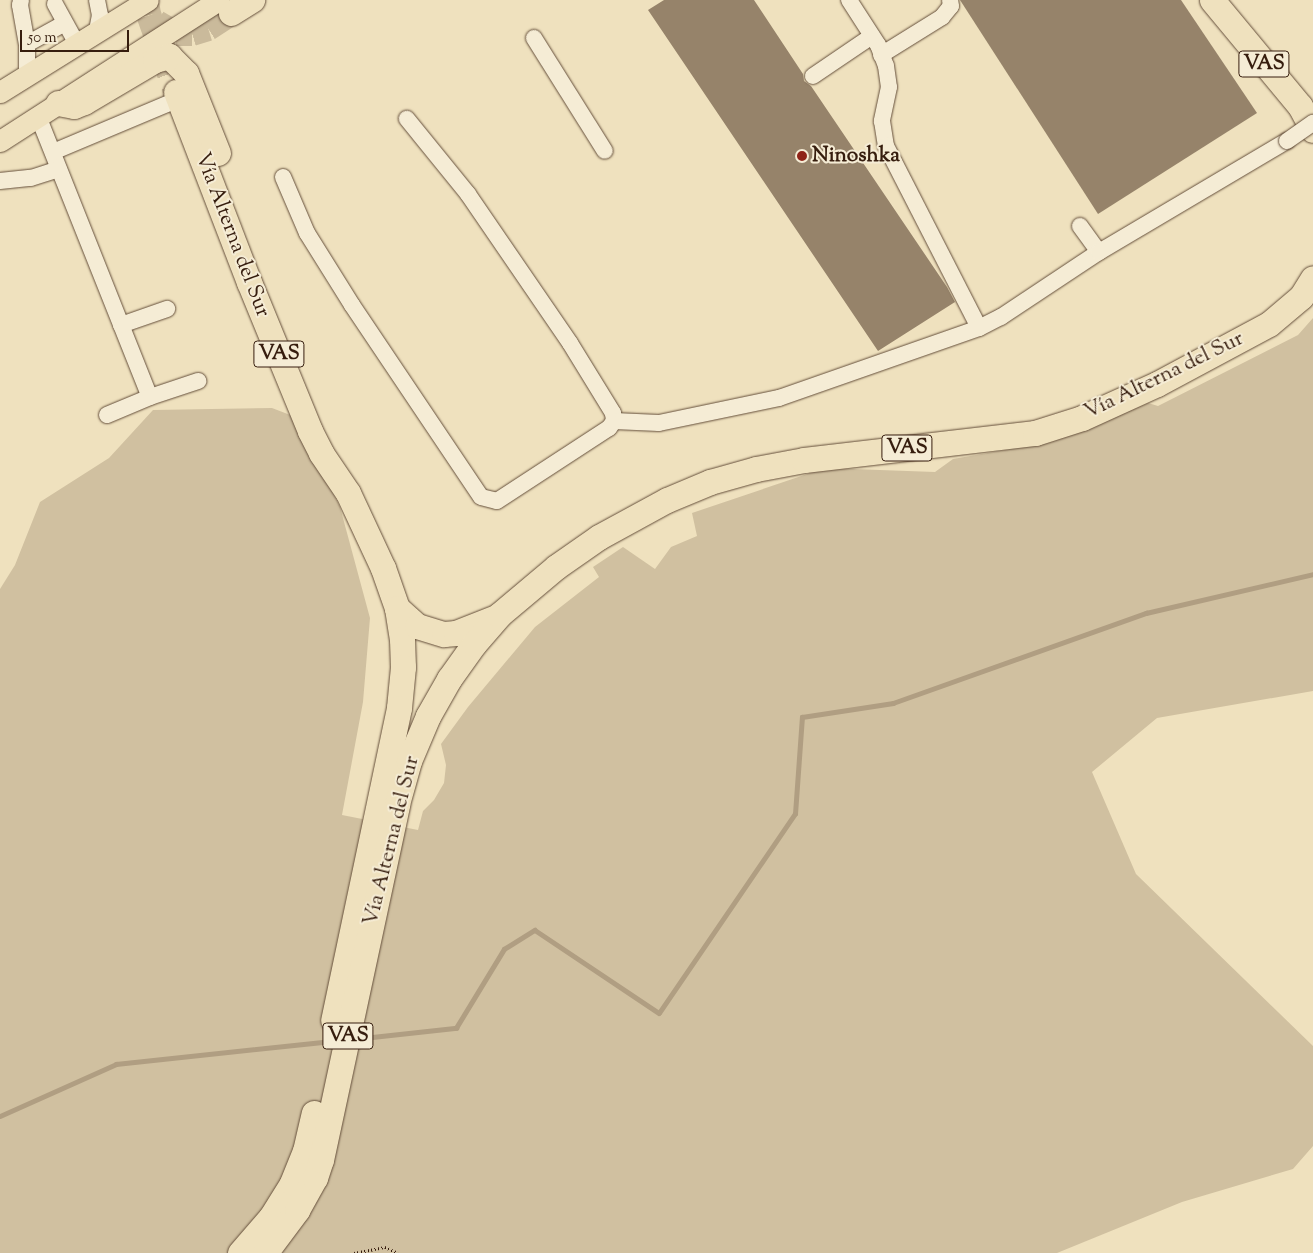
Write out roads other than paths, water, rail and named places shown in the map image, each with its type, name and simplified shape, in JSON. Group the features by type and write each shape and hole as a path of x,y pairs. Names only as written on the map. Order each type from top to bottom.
{"highway":[{"path":"225,7 252,0"},
{"name":"VAS","path":"1212,0 1300,106 1313,130"},
{"path":"48,110 74,106 84,102 162,57 169,56 186,73 206,120 260,272 342,465 348,493"},
{"name":"Vía Alterna del Sur","path":"172,98 310,431 321,453 348,493 383,568 398,608 402,639 403,667 388,804 321,1160 315,1178 297,1210 265,1253"},
{"name":"Vía Alterna del Sur","path":"240,1253 271,1217 292,1184 307,1143 388,804 410,761 428,716 449,679 474,644 499,615 556,567 599,537 667,500 710,482 756,469 804,460 1035,433 1082,418 1157,384 1269,324 1300,297 1313,278"},
{"path":"398,608 417,626 444,634 456,633 499,615"}],"main road":[{"path":"0,92 148,0"},
{"path":"0,141 48,110 225,7"}],"street":[{"path":"21,0 27,44 27,75"},
{"path":"97,0 100,15 97,31"},
{"path":"849,0 872,36 886,66 889,87 882,121 886,146 979,328"},
{"path":"882,55 942,17 951,6 950,0"},
{"path":"55,4 77,44"},
{"path":"27,44 65,23"},
{"path":"813,76 872,36"},
{"path":"534,38 605,151"},
{"path":"53,152 172,98"},
{"path":"48,110 53,152 59,169 150,397"},
{"path":"283,177 307,233 352,305 481,497 497,501 609,428 614,421 613,413 570,343 468,194 407,119"},
{"path":"614,421 659,424 778,398 979,328 1001,317 1099,252 1313,123"},
{"path":"0,181 31,178 59,169"},
{"path":"1080,226 1099,252"},
{"path":"121,325 168,309"},
{"path":"107,415 150,397 198,381"}],"waterway":[{"path":"354,1039 456,1028 504,949 535,930 659,1013 795,814 802,717 893,703 1146,613 1313,574"},
{"path":"0,1116 116,1064 339,1040"}],"tunnel":[{"path":"146,0 149,15 176,92"},
{"path":"157,22 176,33 192,33 208,28 231,13"}],"place":[{"name":"Ninoshka","path":"802,156"}]}
